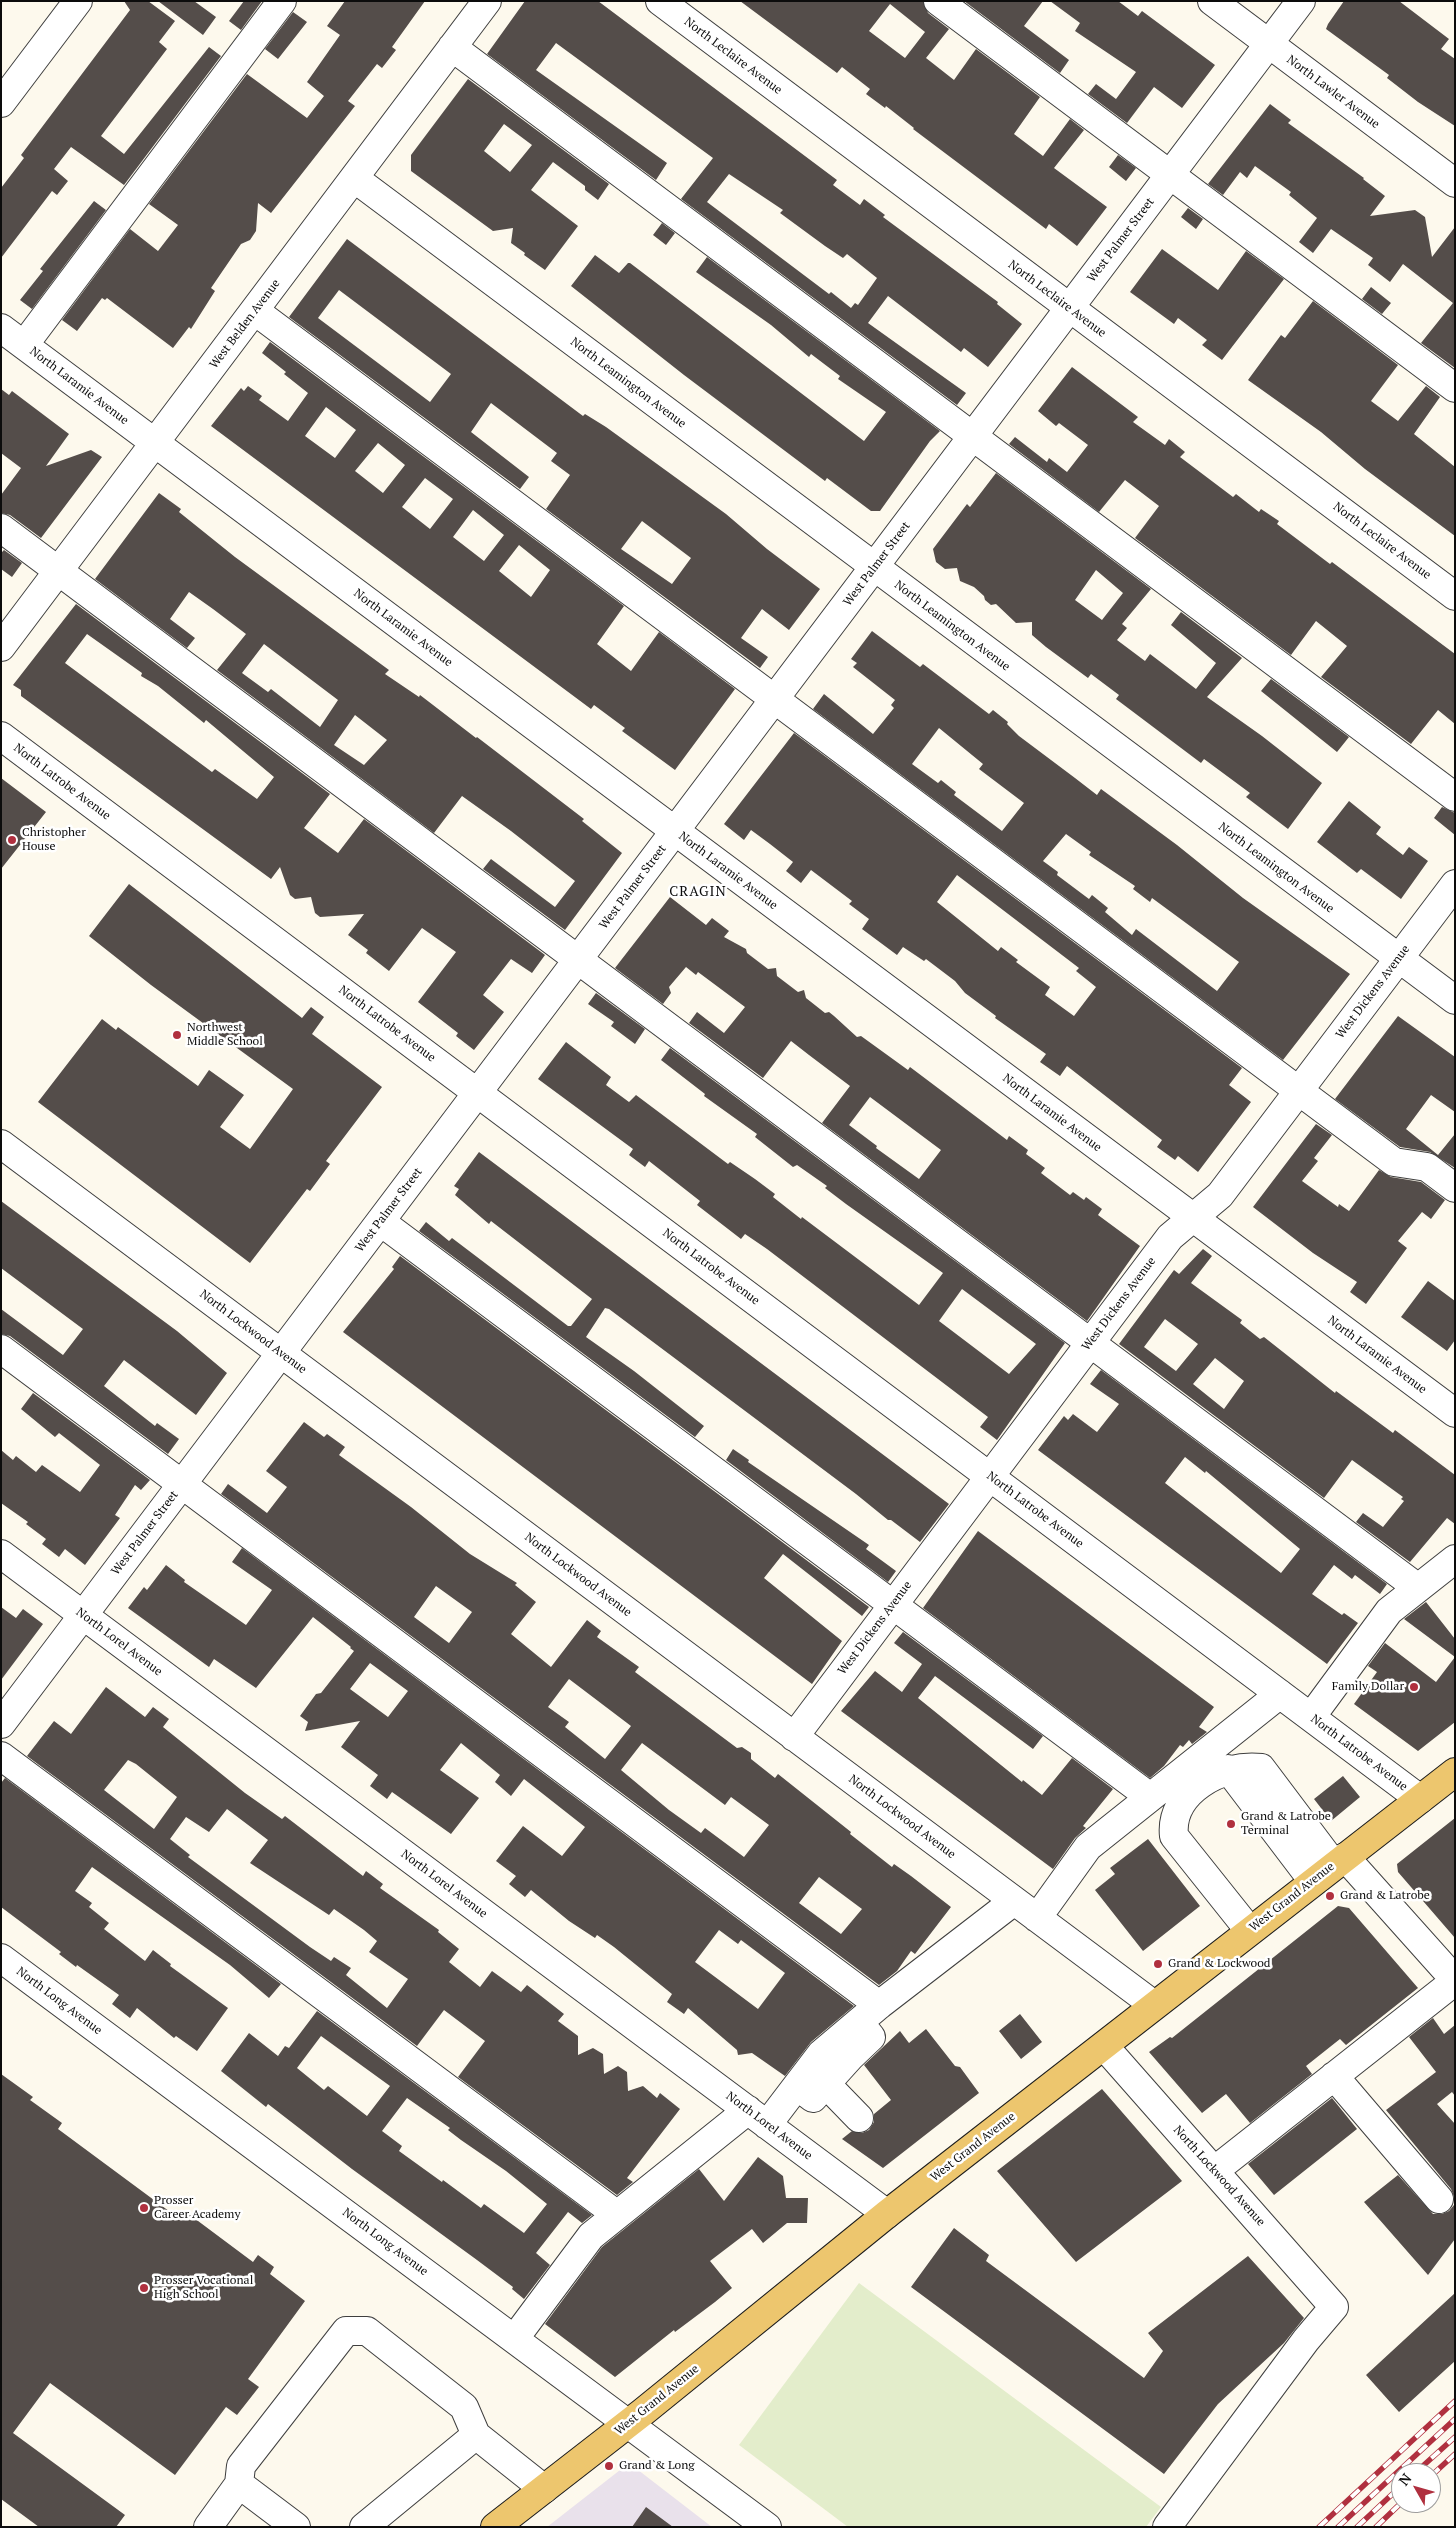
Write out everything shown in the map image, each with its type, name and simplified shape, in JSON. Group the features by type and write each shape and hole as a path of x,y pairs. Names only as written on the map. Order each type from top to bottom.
{"main road":[{"name":"West Grand Avenue","path":"496,2527 629,2423 887,2214 1104,2046 1249,1930 1455,1772"}],"street":[{"path":"1,103 78,1"},
{"path":"24,345 282,1"},
{"name":"West Belden Avenue","path":"1,646 487,1"},
{"name":"North Leclaire Avenue","path":"660,1 1455,596"},
{"path":"938,1 1455,388"},
{"name":"North Lawler Avenue","path":"1212,1 1455,183"},
{"name":"West Palmer Street","path":"1,1724 1301,1"},
{"path":"452,47 1455,797"},
{"name":"North Leamington Avenue","path":"354,178 1455,1000"},
{"path":"255,311 1394,1162 1427,1167 1455,1188"},
{"name":"North Laramie Avenue","path":"1,328 1455,1413"},
{"path":"1,528 577,961 1418,1588"},
{"name":"North Latrobe Avenue","path":"1,736 1420,1799"},
{"name":"West Dickens Avenue","path":"794,1737 1170,1237 1194,1219 1220,1195 1455,884"},
{"name":"North Lockwood Avenue","path":"1,1144 1154,2005"},
{"path":"381,1222 1150,1797"},
{"path":"1,1349 182,1484 869,2014 871,2037 813,2098 797,2086"},
{"name":"North Lorel Avenue","path":"1,1554 887,2214"},
{"path":"1311,1717 1389,1611 1455,1559"},
{"path":"1037,1918 1088,1846 1280,1694"},
{"path":"1,1756 616,2214"},
{"path":"1214,2171 1455,1980 1331,1868 1260,1768 1228,1769 1209,1777 1178,1808 1172,1821 1174,1836 1249,1930"},
{"path":"515,2338 591,2236 616,2214 757,2118 797,2086 821,2054 869,2014 1014,1901"},
{"name":"North Long Avenue","path":"1,1958 767,2527"},
{"name":"North Lockwood Avenue","path":"1104,2046 1334,2307 1306,2340 1167,2527"},
{"path":"1334,2076 1439,2199"},
{"path":"826,2084 859,2118"},
{"path":"208,2527 239,2484 241,2466 346,2331 367,2331 464,2407 476,2435 544,2489"},
{"path":"364,2527 476,2435"},
{"path":"239,2484 292,2526"}],"shaded area":[{"path":"629,2463 712,2527 547,2527"}],"green space":[{"path":"859,2283 1161,2507 1146,2527 848,2527 739,2445"}],"building":[{"path":"124,1 148,1 175,21 159,42 167,49 101,136 124,154 209,47 221,56 124,185 71,147 54,169 68,181 57,195 52,191 1,258 1,188 24,158 21,155 130,10"},
{"path":"158,1 194,1 216,17 203,35"},
{"path":"244,1 262,1 241,30 229,21"},
{"path":"345,1 425,1 392,47 396,50 382,68 377,64 348,101 355,106 271,213 258,203 256,231 250,240 241,244 211,288 215,291 191,329 189,327 173,348 107,298 105,300 102,298 77,331 62,320 130,229 158,251 178,225 149,204 247,74 307,118 324,96 307,82 340,35 327,26"},
{"path":"525,1 598,1 837,180 833,185 860,205 864,199 885,215 883,217 998,302 997,304 1022,324 988,367 964,348 961,352 888,296 868,323 966,393 957,405 681,199 713,158 556,43 536,70 667,163 656,180 487,54","holes":["729,174 783,210 780,213 825,246 843,258 847,254 877,278 858,305 855,303 851,308 831,292 829,294 707,202"]},
{"path":"740,1 923,1 928,13 949,29 926,58 954,80 976,49 1040,97 1014,134 1043,156 1070,119 1084,130 1054,168 1107,207 1077,246 1049,224 1046,229 913,129 886,106 885,108 866,94 870,89 842,67 837,73","holes":["890,4 925,32 905,58 869,31"]},
{"path":"964,1 1043,1 1024,26 1069,60 1060,73"},
{"path":"1050,1 1118,1 1138,16 1142,11 1215,65 1182,108 1154,87 1127,123 1088,94 1096,84 1116,99 1136,72 1075,31 1080,23"},
{"path":"1344,1 1399,1 1449,39 1441,49 1455,59 1455,126 1418,102 1387,78 1389,75 1326,29"},
{"path":"293,12 307,22 278,59 265,49"},
{"path":"468,79 609,184 598,200 585,190 585,186 553,162 531,190 578,226 545,270 511,243 513,228 493,231 411,171 411,155","holes":["504,124 532,145 510,172 484,151"]},
{"path":"1270,104 1291,120 1288,123 1364,178 1385,196 1370,216 1415,210 1425,217 1432,257 1455,227 1455,368 1421,343 1453,303 1403,264 1390,282 1368,265 1373,258 1331,229 1313,253 1299,242 1317,218 1289,195 1291,192 1255,166 1247,178 1240,172 1223,195 1208,184"},
{"path":"1118,155 1136,168 1126,181 1109,167"},
{"path":"94,201 106,210 32,309 20,300 43,271 40,269"},
{"path":"1188,208 1203,219 1196,229 1181,217"},
{"path":"662,223 675,233 666,245 653,235"},
{"path":"347,239 583,416 585,414 606,427 726,514 767,549 820,589 789,630 762,609 741,638 768,657 760,668 546,509 570,475 551,461 557,453 491,403 471,432 529,477 520,489 289,317","holes":["339,290 451,374 430,402 318,318","642,521 691,558 672,584 621,549"]},
{"path":"1162,249 1218,290 1246,251 1284,279 1222,360 1202,345 1207,340 1178,318 1174,324 1130,292"},
{"path":"595,255 619,273 630,263 864,441 886,412 838,379 840,376 811,354 809,357 771,325 696,272 707,257 940,431 930,441 880,511 871,511 827,478 825,481 684,375 571,286"},
{"path":"1371,287 1391,303 1382,314 1362,299"},
{"path":"1313,301 1398,365 1371,401 1398,421 1426,386 1440,397 1414,434 1455,467 1455,536 1365,469 1321,432 1248,380 1281,335 1285,338"},
{"path":"270,342 624,606 597,644 631,671 659,632 735,689 675,770 622,731 625,728 594,705 591,709 211,426 241,388 244,391 248,386 262,396 259,400 288,421 308,393 262,353","holes":["326,407 356,430 335,458 305,436","378,443 405,465 383,493 355,471","425,478 453,499 430,529 402,507","473,510 504,535 484,561 453,537","519,545 550,570 531,597 499,571"]},
{"path":"1072,367 1138,417 1133,422 1165,445 1169,439 1185,452 1180,457 1233,497 1236,494 1259,512 1261,509 1279,521 1277,524 1330,564 1332,562 1455,654 1455,724 1438,710 1411,744 1321,677 1347,646 1316,621 1291,655 1135,538 1159,506 1125,480 1099,512 1009,444 1015,437 1047,462 1049,458 1067,472 1088,445 1059,423 1056,426 1038,411"},
{"path":"1,389 9,395 12,391 69,434 46,466 91,450 102,457 41,538 10,515 1,513 1,495 21,468 1,453"},
{"path":"996,473 1151,589 1122,624 1127,628 1117,640 1145,661 1150,654 1196,689 1216,663 1171,625 1181,612 1242,658 1207,697 1262,736 1322,783 1288,829 1246,797 1250,793 1204,759 1201,763 1116,699 1119,695 1091,674 1088,678 1046,647 1032,635 1032,622 1016,623 996,604 991,605 985,600 984,596 974,587 960,581 957,568 945,569 936,562 933,549 967,504 970,507","holes":["1096,570 1123,593 1102,620 1075,600"]},
{"path":"159,493 181,509 179,512 235,557 389,670 385,674 419,697 420,695 477,737 584,819 582,821 622,853 565,930 483,869 491,859 555,907 575,881 511,831 462,796 434,833 217,670 246,634 213,609 189,592 170,619 195,638 187,648 95,579","holes":["264,644 338,700 320,727 271,689 268,692 242,673","355,715 387,740 364,765 334,745"]},
{"path":"4,550 22,563 12,577 1,569 1,553"},
{"path":"76,604 330,794 304,828 338,853 364,819 545,955 532,973 511,959 483,995 504,1012 474,1050 456,1036 458,1033 418,1002 456,952 422,928 389,971 366,953 368,950 348,935 364,914 320,917 315,913 311,897 295,899 290,895 280,867 271,879 21,696 21,690 13,685","holes":["87,634 142,673 141,676 158,686 204,723 206,720 274,777 257,799 215,769 212,772 65,663"]},
{"path":"872,631 920,667 923,664 989,714 993,710 1008,722 1007,724 1019,736 1097,795 1101,789 1177,845 1243,898 1350,974 1283,1060 813,709 824,694 873,734 894,708 891,705 895,700 853,667 857,663 851,659","holes":["939,728 983,764 979,769 1024,803 1002,831 954,795 956,792 941,780 938,783 912,764","1066,834 1091,852 1089,855 1135,886 1133,889 1150,902 1152,898 1239,962 1217,991 1136,929 1132,935 1105,912 1108,908 1092,895 1089,899 1057,875 1058,872 1043,861"]},
{"path":"1271,679 1349,737 1337,752 1261,691"},
{"path":"794,733 1242,1068 1229,1085 1251,1102 1198,1172 1178,1156 1175,1160 1157,1147 1162,1140 1067,1066 1060,1076 1040,1062 1046,1054 995,1018 996,1016 965,993 955,981 926,959 924,961 903,947 897,955 862,929 869,919 849,904 852,901 811,870 801,883 786,871 793,862 770,844 751,830 744,840 724,824","holes":["957,875 1079,968 1076,971 1096,987 1074,1016 1045,995 1050,987 1016,962 1018,960 1001,947 998,951 937,902"]},
{"name":"Christopher House","path":"1,778 46,812 1,869"},
{"path":"1349,801 1381,827 1376,834 1403,855 1409,847 1428,861 1401,899 1361,869 1357,873 1317,842"},
{"path":"1442,807 1455,813 1455,835 1434,818"},
{"path":"129,884 302,1018 311,1007 324,1017 312,1034 382,1087 326,1161 330,1164 310,1191 307,1189 250,1263 38,1102 102,1019 116,1030 118,1027 198,1086 209,1070 244,1095 220,1127 250,1149 293,1089 151,985 89,936"},
{"path":"670,897 706,925 712,918 729,931 724,937 746,949 747,953 768,969 776,968 777,976 798,992 804,990 806,998 825,1013 829,1012 857,1037 861,1036 908,1070 910,1067 1007,1140 1009,1136 1028,1150 1026,1154 1045,1168 1041,1173 1070,1195 1073,1192 1084,1200 1086,1197 1102,1209 1098,1215 1140,1246 1087,1321 822,1123 850,1086 791,1041 763,1078 689,1023 697,1012 724,1033 745,1007 698,972 696,975 686,967 669,987 671,993 663,1004 615,968","holes":["870,1097 941,1150 919,1179 876,1148 877,1146 849,1125"]},
{"path":"596,993 645,1029 635,1044 611,1026 614,1022 588,1004"},
{"path":"1398,1016 1455,1057 1455,1112 1431,1095 1406,1129 1438,1155 1455,1134 1455,1168 1430,1152 1400,1147 1335,1099"},
{"path":"566,1042 611,1077 606,1085 629,1102 636,1095 728,1164 730,1162 755,1179 775,1194 773,1197 801,1219 802,1217 919,1305 943,1273 846,1204 825,1188 827,1186 797,1165 793,1167 755,1137 757,1134 704,1096 705,1094 661,1060 670,1048 1065,1343 997,1440 980,1427 988,1417 767,1249 745,1234 741,1239 697,1205 700,1201 649,1161 645,1167 629,1155 633,1149 538,1079","holes":["962,1289 1036,1344 1009,1374 939,1321"]},
{"path":"1316,1124 1332,1135 1314,1158 1318,1161 1302,1181 1338,1207 1339,1204 1349,1211 1379,1170 1391,1177 1421,1182 1445,1200 1431,1219 1422,1212 1398,1241 1407,1248 1366,1304 1350,1292 1357,1282 1313,1253 1253,1207"},
{"path":"479,1152 949,1504 920,1542 891,1520 888,1520 609,1309 605,1308 586,1337 634,1371 704,1426 695,1437 419,1231 426,1222 449,1241 452,1238 568,1326 571,1326 592,1299 491,1221 489,1224 455,1195 459,1189 454,1186"},
{"path":"1,1201 177,1331 227,1373 196,1415 124,1360 104,1386 155,1426 157,1423 179,1439 168,1454 10,1336 1,1334 1,1309 63,1355 83,1329 1,1268"},
{"path":"1203,1249 1212,1256 1191,1283 1242,1320 1240,1323 1260,1339 1264,1337 1335,1393 1336,1391 1393,1433 1395,1430 1455,1475 1455,1524 1447,1518 1410,1562 1356,1522 1363,1513 1383,1527 1404,1501 1401,1499 1403,1497 1352,1460 1324,1498 1119,1344 1174,1270 1179,1274","holes":["1165,1319 1198,1344 1176,1371 1144,1347","1215,1358 1244,1381 1224,1409 1193,1384"]},
{"path":"400,1256 869,1607 862,1616 783,1554 764,1578 842,1641 812,1684 343,1332 394,1269 392,1267"},
{"path":"1428,1281 1455,1301 1455,1340 1447,1351 1401,1317"},
{"path":"1101,1370 1387,1584 1380,1594 1355,1575 1352,1579 1334,1565 1312,1594 1342,1615 1344,1613 1358,1623 1327,1664 1038,1450 1064,1416 1068,1420 1073,1414 1097,1432 1119,1404 1090,1384","holes":["1185,1457 1205,1473 1206,1471 1300,1549 1281,1573 1165,1483"]},
{"path":"33,1393 150,1480 141,1490 135,1485 115,1515 120,1518 85,1565 65,1549 59,1557 42,1544 46,1539 26,1524 28,1522 1,1503 1,1450 13,1460 16,1456 36,1472 42,1465 80,1492 100,1465 59,1433 55,1437 21,1409"},
{"path":"304,1422 324,1437 327,1434 345,1447 339,1455 411,1507 470,1554 517,1583 515,1585 536,1602 511,1634 551,1667 587,1620 601,1631 597,1637 639,1667 635,1672 737,1748 742,1747 751,1753 751,1759 775,1778 778,1774 892,1867 894,1864 951,1907 915,1954 911,1951 897,1971 879,1985 221,1494 228,1484 267,1513 287,1487 266,1471","holes":["436,1586 472,1612 449,1643 414,1617","569,1679 631,1726 605,1759 565,1727 569,1722 548,1707","642,1743 725,1805 731,1797 769,1825 744,1857 705,1828 701,1833 669,1810 621,1770","819,1877 862,1909 841,1934 799,1903"]},
{"path":"733,1449 749,1460 748,1462 869,1545 866,1549 896,1571 888,1582 726,1460"},
{"path":"978,1531 1214,1707 1199,1727 1207,1732 1192,1744 1189,1740 1183,1747 1180,1745 1164,1766 1150,1778 923,1608"},
{"path":"242,1548 854,2006 811,2042 785,2076 752,2053 738,2055 737,2050 688,2008 684,2014 667,2002 672,1994 614,1947 597,1935 595,1938 569,1921 531,1890 525,1897 509,1884 516,1876 496,1861 523,1826 562,1856 585,1827 524,1779 511,1796 495,1782 500,1775 461,1743 440,1770 479,1798 451,1834 392,1792 387,1799 370,1786 378,1775 341,1747 360,1721 305,1731 308,1722 300,1716 316,1694 321,1693 354,1651 313,1617 256,1688 214,1659 209,1667 128,1608 144,1587 147,1590 166,1565 185,1580 184,1582 246,1625 272,1590 232,1562","holes":["370,1663 408,1691 388,1717 350,1689","719,1930 738,1944 741,1940 785,1973 758,2009 695,1962"]},
{"path":"1426,1602 1455,1639 1455,1657 1404,1619"},
{"path":"1,1607 16,1618 23,1609 43,1624 1,1680"},
{"path":"903,1632 1043,1736 1033,1749 935,1676 918,1698 1022,1782 1023,1780 1042,1795 1072,1758 1113,1789 1083,1826 1086,1828 1075,1838 1053,1869 841,1711 875,1671 902,1692 922,1664 894,1643"},
{"path":"1385,1643 1436,1682 1455,1657 1455,1722 1418,1751 1354,1704 1377,1672 1368,1666"},
{"path":"106,1687 145,1717 153,1707 169,1719 163,1727 245,1793 282,1819 285,1816 363,1876 366,1871 383,1884 380,1888 439,1930 438,1932 459,1949 449,1962 480,1987 492,1971 521,1992 527,1985 564,2014 558,2021 578,2036 578,2055 593,2048 603,2054 604,2074 618,2066 627,2072 628,2091 643,2086 657,2098 660,2093 680,2109 627,2178 633,2182 617,2195 458,2077 485,2041 444,2010 417,2046 27,1756 54,1721 71,1734","holes":["128,1760 136,1764 177,1797 154,1829 104,1790","227,1809 268,1840 250,1863 329,1915 334,1909 364,1930 377,1941 369,1952 408,1979 387,2008 346,1975 351,1968 334,1957 331,1961 310,1947 188,1857 190,1855 170,1839 186,1817 209,1832"]},
{"path":"1343,1776 1360,1797 1331,1821 1314,1799"},
{"path":"5,1778 281,1984 269,1998 230,1965 92,1867 75,1891 92,1903 89,1907 109,1923 104,1929 145,1961 153,1950 171,1964 170,1966 228,2008 197,2051 176,2036 174,2038 137,2008 130,2018 112,2004 119,1995 77,1965 76,1967 59,1954 61,1952 1,1907 1,1783"},
{"path":"1455,1818 1455,1938 1398,1872 1397,1864"},
{"path":"1148,1839 1200,1906 1143,1951 1095,1890 1115,1874 1110,1868"},
{"path":"1338,1906 1349,1908 1418,1988 1346,2045 1340,2039 1306,2066 1312,2074 1250,2123 1226,2094 1202,2113 1149,2052 1170,2037 1172,2038"},
{"path":"317,2011 592,2215 582,2223 568,2212 536,2253 550,2265 524,2299 512,2289 513,2287 352,2169 268,2104 266,2107 221,2071 249,2033 278,2056 285,2046 289,2048","holes":["321,2036 390,2086 367,2116 328,2086 324,2090 297,2068","407,2098 450,2128 448,2130 506,2171 547,2204 524,2233 484,2204 481,2208 399,2151 402,2146 382,2131"]},
{"path":"1020,2014 1042,2042 1021,2059 999,2031"},
{"path":"1433,2018 1444,2034 1455,2025 1455,2096 1452,2092 1437,2104 1455,2124 1455,2239 1428,2275 1364,2202 1398,2175 1433,2214 1442,2214 1449,2211 1454,2205 1451,2189 1386,2110 1436,2072 1409,2037"},
{"path":"926,2029 955,2066 960,2067 979,2093 883,2168 842,2139 852,2131 862,2133 869,2130 874,2122 874,2114 891,2100 864,2065 900,2031 909,2043"},
{"name":"Prosser Vocational High School","path":"1,2074 33,2097 30,2100 62,2123 58,2129 181,2220 186,2212 253,2262 258,2255 274,2267 270,2274 305,2301 248,2379 259,2387 237,2415 226,2407 175,2475 50,2383 13,2433 125,2515 116,2527 39,2527 1,2499"},
{"path":"1102,2089 1182,2181 1076,2262 997,2171"},
{"path":"1332,2098 1357,2129 1274,2195 1248,2164"},
{"path":"758,2157 783,2176 786,2198 808,2198 807,2223 787,2223 763,2243 752,2229 710,2261 732,2288 715,2302 675,2332 674,2330 615,2377 545,2324 602,2247 699,2169 724,2201"},
{"path":"954,2228 989,2255 986,2261 1144,2378 1163,2351 1148,2333 1248,2256 1304,2318 1284,2343 1218,2404 1164,2474 911,2287"},
{"path":"1455,2293 1455,2361 1399,2412 1366,2375"},
{"path":"646,2507 673,2527 632,2527"}],"railway":[{"path":"1319,2527 1455,2401"},
{"path":"1338,2527 1455,2419"},
{"path":"1426,2463 1455,2437"},
{"path":"1441,2467 1455,2454"},
{"path":"1357,2527 1391,2495"},
{"path":"1376,2527 1391,2513"}],"place":[{"name":"Christopher House","path":"12,840"},
{"name":"Northwest Middle School","path":"177,1035"},
{"name":"Family Dollar","path":"1414,1687"},
{"name":"Grand & Latrobe Terminal","path":"1231,1824"},
{"name":"Grand & Latrobe","path":"1330,1896"},
{"name":"Grand & Lockwood","path":"1158,1964"},
{"name":"Prosser Career Academy","path":"144,2208"},
{"name":"Prosser Vocational High School","path":"144,2288"},
{"name":"Grand & Long","path":"609,2466"}],"district":[{"name":"CRAGIN","path":"698,892"}]}
